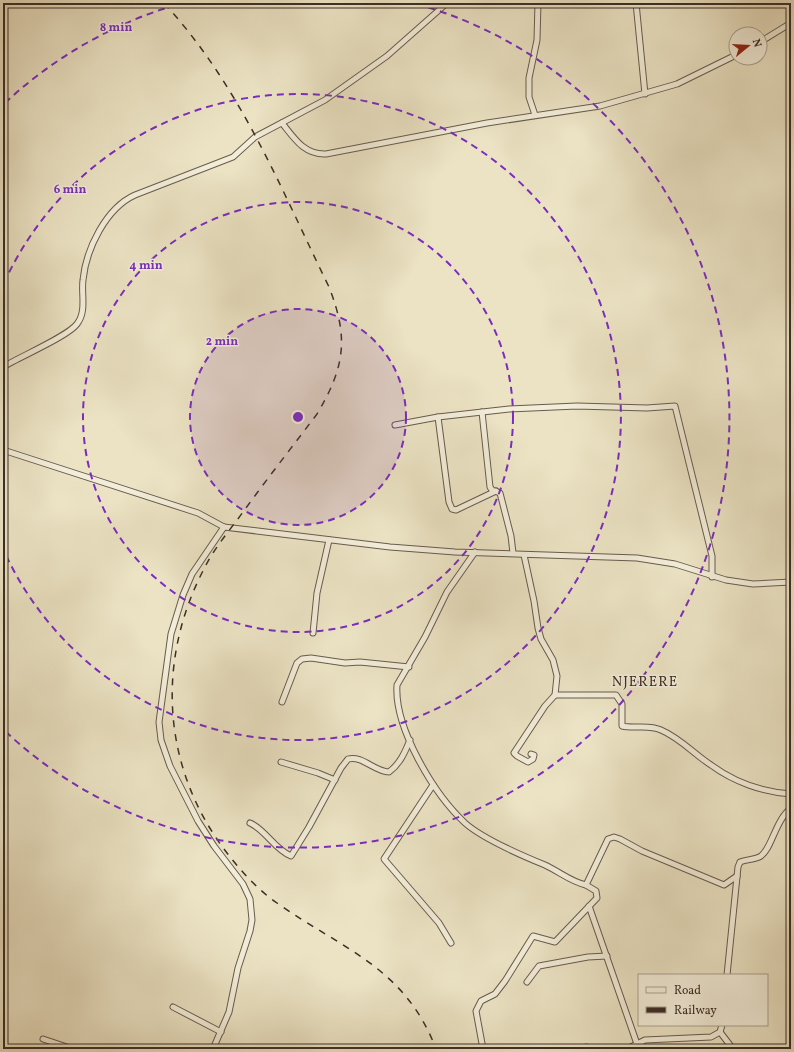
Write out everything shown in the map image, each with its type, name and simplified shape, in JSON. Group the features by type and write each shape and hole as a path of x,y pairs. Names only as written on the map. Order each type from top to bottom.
{"street":[{"path":"3,367 67,332 77,324 83,304 82,279 92,248 102,225 121,202 135,195 226,161 238,154 255,137 325,100 387,56 447,3"},
{"path":"535,115 530,97 529,78 537,40 538,3"},
{"path":"636,3 645,94"},
{"path":"768,37 791,23"},
{"path":"282,123 303,147 319,154 487,122 600,106 677,84 728,58"},
{"path":"395,425 438,417 482,412 577,406 647,408 675,406 709,544 713,566 712,577"},
{"path":"482,412 490,487 492,490 500,493 511,536 512,553"},
{"path":"438,417 449,502 452,509 456,510 497,491"},
{"path":"3,450 198,513 224,526 390,547 512,553 524,555 636,558 675,564 712,577 753,584 791,582"},
{"path":"213,1049 229,1012 238,968 250,931 252,920 250,899 243,884 214,846 198,821 170,766 161,740 159,722 171,634 183,595 192,574 224,526"},
{"path":"313,633 317,593 328,540"},
{"path":"475,552 447,592 409,667 400,680 397,692 402,716 410,740 420,765 433,785 465,822 474,829 521,855 575,883 586,885 596,891 598,898 555,942 533,936 495,994 481,1001 476,1011 483,1049"},
{"path":"524,555 538,628 541,639 554,660 556,673 555,695 545,706 514,752 528,762 533,759 534,755 531,754"},
{"path":"282,702 297,663 302,659 310,658 345,664 367,663 409,667"},
{"path":"555,695 616,695 622,704 622,726 636,725 660,729 678,739 712,766 739,781 777,793 791,794"},
{"path":"250,823 257,826 275,846 291,856 341,768 348,759 351,758 374,768 389,772 401,758 410,740"},
{"path":"282,762 335,780"},
{"path":"433,785 384,859 439,923 451,943"},
{"path":"727,974 737,876 740,862 756,859 764,853 781,819 791,808"},
{"path":"586,885 604,845 608,839 614,837 642,851 724,885 737,876"},
{"path":"590,906 637,1044"},
{"path":"527,982 539,966 588,957 607,956"},
{"path":"173,1007 221,1032"},
{"path":"627,1049 645,1040 711,1037 720,1032 722,1026"},
{"path":"720,1032 733,1049"},
{"path":"43,1039 73,1049"},
{"path":"577,1049 587,1047 593,1049"}],"railway":[{"path":"164,3 191,35 215,69 237,103 257,139 276,175 329,287 340,322 341,337 341,352 334,382 317,414 218,546 205,567 189,603 178,640 173,677 173,714 178,750 189,786 205,820 238,867 270,898 369,962 389,979 407,998 423,1021 436,1049"}],"district":[{"name":"NJERERE","path":"645,682"}]}
